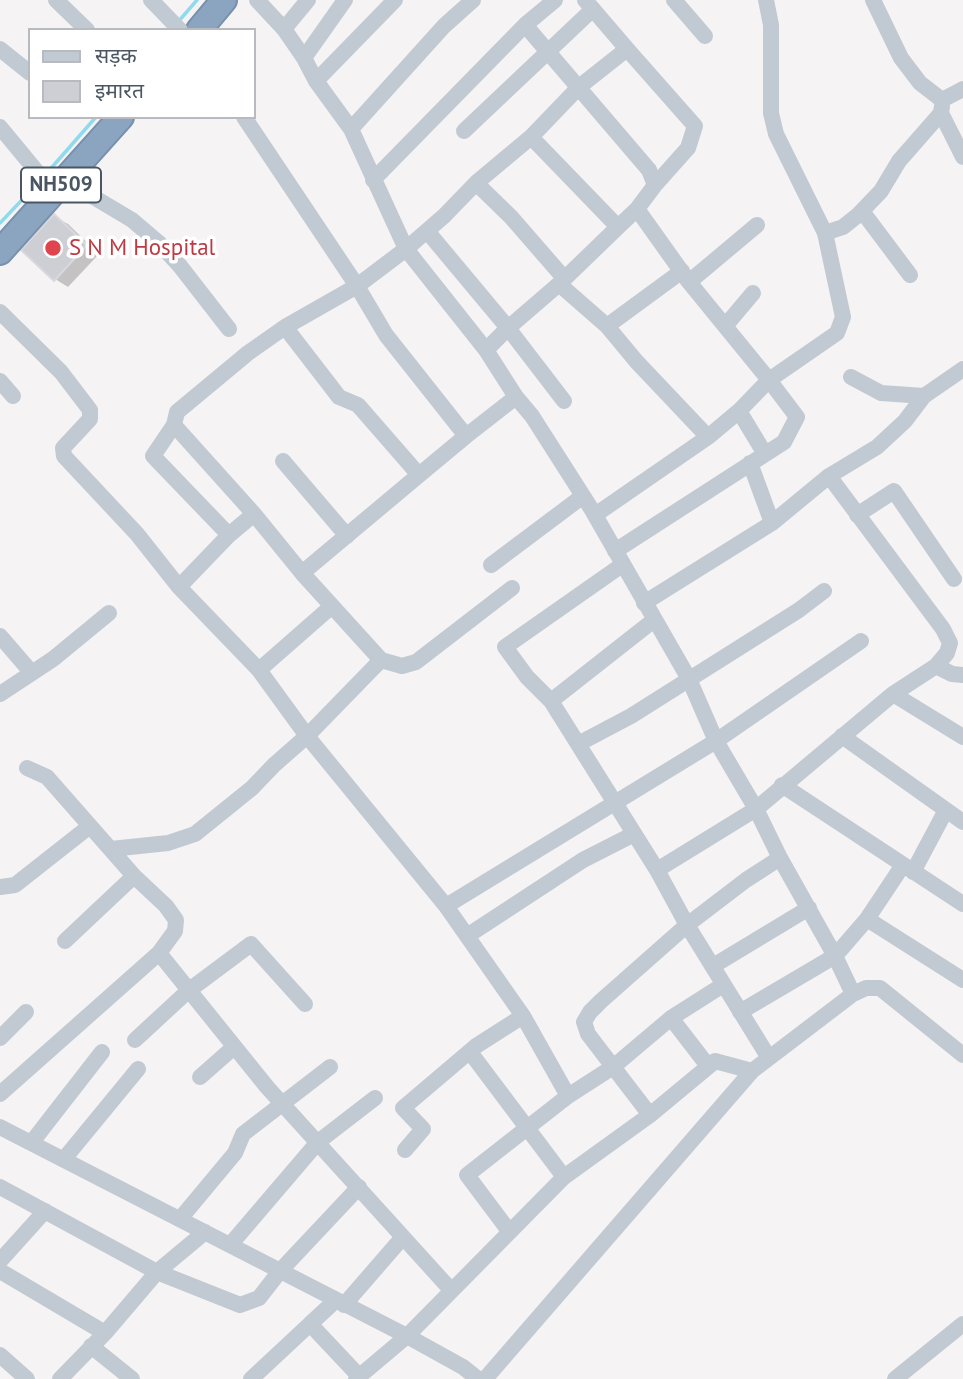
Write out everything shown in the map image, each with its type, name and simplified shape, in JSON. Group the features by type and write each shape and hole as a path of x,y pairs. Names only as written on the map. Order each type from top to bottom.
{"highway":[{"path":"201,28 224,0"},
{"name":"NH509","path":"0,252 53,181 119,119"}],"street":[{"path":"56,0 85,28"},
{"path":"151,0 175,25"},
{"path":"257,0 284,29 316,81 351,129 406,249 486,350 595,515 689,680 716,741 756,809 853,994"},
{"path":"284,29 308,0"},
{"path":"304,58 345,0"},
{"path":"316,81 395,0"},
{"path":"351,129 444,26 472,0"},
{"path":"373,180 525,26 555,0"},
{"path":"674,0 705,36"},
{"path":"595,515 709,437 769,380 836,332 843,317 825,233 776,134 771,113 771,24 766,0"},
{"path":"875,1 901,58 942,107 963,157"},
{"path":"464,131 549,51 589,5 695,127 688,148 637,209 486,350"},
{"path":"525,26 649,170 655,185"},
{"path":"0,49 28,71"},
{"path":"229,534 153,456 174,425 177,412 248,353 285,327 357,286 406,249 476,183 531,137 579,87 627,49"},
{"path":"825,233 842,227 862,211 881,191 899,162 942,107 963,89"},
{"path":"245,119 357,286 386,335 467,436"},
{"path":"0,127 53,181 132,220 159,243 229,329"},
{"path":"531,137 618,227"},
{"path":"476,183 511,217 562,281 709,437"},
{"path":"637,209 685,276 797,417 784,442 750,463 618,558 505,647 527,677 551,701 657,870 687,925 769,1058"},
{"path":"862,211 910,275"},
{"path":"607,326 757,225"},
{"path":"427,231 508,328 564,401"},
{"path":"726,325 753,293"},
{"path":"0,312 61,372 90,410 90,419 63,448 64,456 137,534 179,587 259,670 307,736 446,906 523,1016 568,1096"},
{"path":"285,327 339,397 358,405 419,475"},
{"path":"644,603 772,523 829,476 877,447 905,421 924,396 963,369"},
{"path":"851,377 881,393 924,396"},
{"path":"0,381 13,396"},
{"path":"302,573 516,397"},
{"path":"739,411 765,454"},
{"path":"174,425 381,660 402,666 416,662 512,588"},
{"path":"284,461 346,536"},
{"path":"750,463 772,523"},
{"path":"657,870 756,809 893,694 936,666 947,653 950,643 943,629 829,476"},
{"path":"857,515 894,491 954,579"},
{"path":"491,565 583,496"},
{"path":"179,587 229,534 254,514"},
{"path":"578,744 631,716 689,680 824,591"},
{"path":"259,670 332,606"},
{"path":"0,694 53,659 108,612"},
{"path":"551,701 654,620"},
{"path":"0,636 32,673"},
{"path":"446,906 716,741 861,641"},
{"path":"111,849 168,843 195,834 252,788 381,660"},
{"path":"936,666 952,674 963,675"},
{"path":"893,694 963,737"},
{"path":"842,736 963,822"},
{"path":"0,1094 159,953 175,931 176,920 47,777 27,768"},
{"path":"782,785 963,904"},
{"path":"740,1012 835,956 908,869 946,810"},
{"path":"0,887 15,885 90,826"},
{"path":"467,936 583,860 634,834"},
{"path":"650,1115 587,1034 584,1022 601,1001 687,925 780,858"},
{"path":"65,942 135,876"},
{"path":"713,965 809,908"},
{"path":"867,919 963,980"},
{"path":"135,1040 188,991 251,944 305,1004"},
{"path":"159,953 283,1104 451,1290"},
{"path":"509,1231 467,1175 568,1096 613,1067 671,1018 723,985"},
{"path":"485,1379 752,1071 853,994 866,988 880,988 963,1055"},
{"path":"0,1038 26,1012"},
{"path":"405,1150 423,1129 403,1108 470,1052 523,1016"},
{"path":"671,1018 708,1066"},
{"path":"200,1077 234,1047"},
{"path":"32,1142 102,1052"},
{"path":"470,1052 564,1177"},
{"path":"310,1324 358,1377 407,1336 564,1177 650,1115 715,1061 752,1071"},
{"path":"180,1219 235,1153 243,1134 330,1067"},
{"path":"64,1158 138,1069"},
{"path":"230,1245 318,1142 375,1098"},
{"path":"0,1127 407,1336 463,1367 478,1379"},
{"path":"0,1187 157,1272 240,1305 259,1298 280,1271 359,1187"},
{"path":"0,1261 45,1211"},
{"path":"60,1379 105,1333 157,1272 205,1232"},
{"path":"251,1379 310,1324 340,1303 403,1237"},
{"path":"0,1271 105,1333"},
{"path":"895,1379 963,1324"},
{"path":"91,1346 132,1379"},
{"path":"0,1355 27,1379"}],"building":[{"path":"54,214 87,245 54,281 21,250"}],"waterway":[{"path":"178,22 197,0"},
{"path":"46,174 94,119"},
{"path":"0,223 39,182"}],"place":[{"name":"S N M Hospital","path":"53,248"}]}
